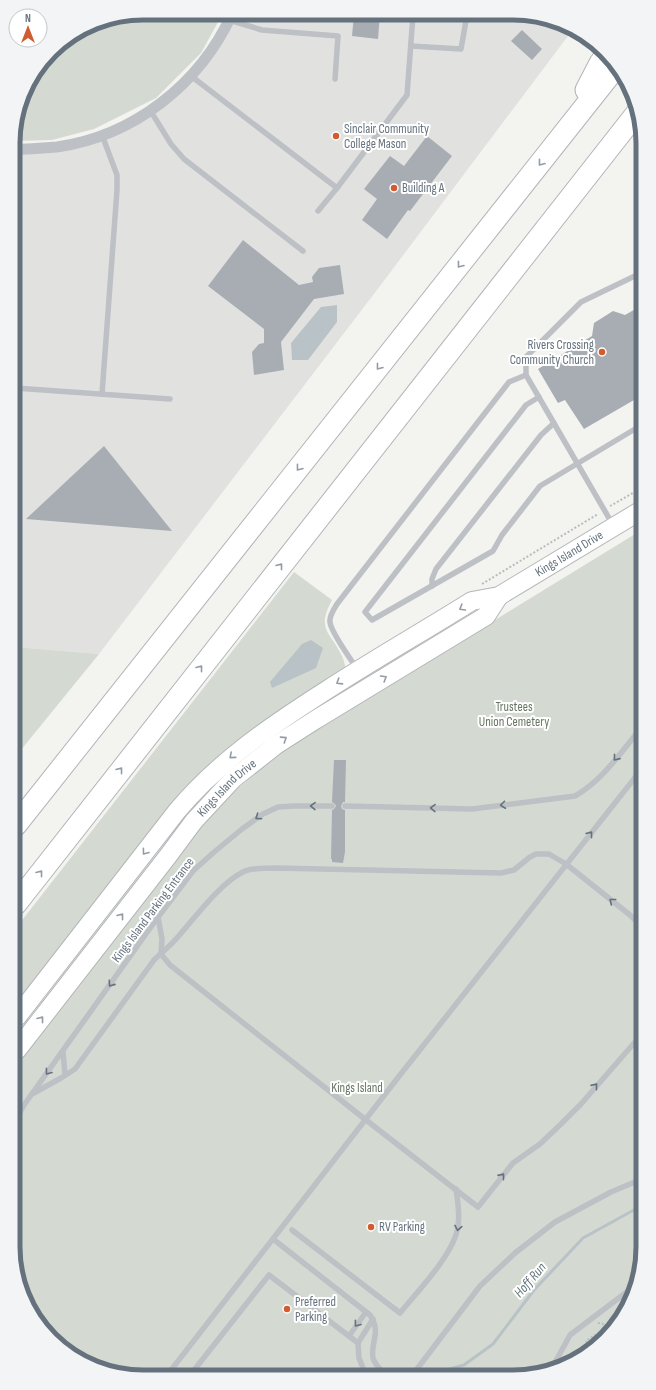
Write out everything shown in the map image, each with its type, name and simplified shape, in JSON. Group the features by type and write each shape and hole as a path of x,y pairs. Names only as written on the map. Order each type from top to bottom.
{"highway":[{"path":"565,132 602,59"},
{"path":"20,820 612,72"},
{"path":"20,899 633,116"}],"main road":[{"name":"Kings Island Drive","path":"20,1013 177,811 197,788 237,752 293,712 358,670 472,601 499,596 636,513"},
{"name":"Kings Island Drive","path":"20,1046 194,821 234,779 276,745 327,712 486,616 499,596"}],"street":[{"path":"20,149 41,149 72,144 102,135 131,122 177,90 191,76 208,55 228,20"}],"lane":[{"path":"237,20 262,30 338,36 335,79"},
{"path":"318,211 407,96 414,20"},
{"path":"411,46 461,49 466,20"},
{"path":"191,76 337,188"},
{"path":"150,110 171,144 184,158 303,251"},
{"path":"102,135 117,174 102,394"},
{"path":"614,527 526,375 526,357 581,302 636,275"},
{"path":"358,670 334,633 330,622 337,604 509,382 526,375"},
{"path":"20,388 170,399"},
{"path":"539,397 526,405 365,612 372,620 494,551 502,535 540,486 636,428"},
{"path":"432,586 432,579 436,570 541,435 554,423"},
{"path":"345,806 472,809 575,796 587,789 602,776 636,734"},
{"path":"171,1370 636,776"},
{"name":"Kings Island Parking Entrance","path":"20,1113 158,917 194,871 242,829 263,814 278,807 332,806"},
{"path":"34,1092 65,1076 75,1068 150,964 177,938 218,892 236,876 251,869 276,868 501,873 514,870 530,857 542,853 549,854 566,864 636,920"},
{"path":"158,917 162,939 160,947 161,954 170,965 478,1207 513,1163 540,1144 566,1119 636,1041"},
{"path":"63,1052 65,1076"},
{"path":"416,1370 480,1286 516,1253 555,1222 611,1192 636,1182"},
{"path":"292,1230 400,1313 443,1259 455,1239 458,1227 459,1212 456,1189"},
{"path":"273,1240 373,1319 376,1330 373,1359 376,1366 381,1370"},
{"path":"194,1370 269,1275 358,1343"},
{"path":"555,1363 570,1335 628,1291"},
{"path":"349,1336 366,1312"},
{"path":"364,1370 359,1358 358,1343 373,1319"}],"path":[{"path":"620,500 636,491"},
{"path":"596,1324 603,1324 606,1327"},
{"path":"588,1344 586,1341 603,1330"}],"shaded area":[{"path":"228,20 521,20 537,22 569,34 383,282 99,654 20,647 20,148 95,138 177,90"},
{"path":"337,305 337,322 308,360 292,360 291,343 321,307"},
{"path":"311,640 323,648 316,668 272,688 270,682 302,644"}],"green space":[{"path":"135,20 219,20 201,53 156,98 94,129 52,140 20,141 24,111 29,96 41,75 56,56 75,41 96,29 119,22"},
{"name":"Kings Island","path":"636,533 636,1255 632,1279 627,1294 615,1315 594,1339 581,1349 560,1361 545,1366 513,1370 143,1370 119,1368 89,1357 68,1345 45,1322 29,1294 24,1279 20,1247 20,1058 150,891 210,817 230,795 274,758 321,727"},
{"path":"294,572 332,600 325,618 326,630 342,656 346,671 279,712 243,737 206,770 20,1003 20,923"},
{"path":"20,647 99,654 20,751"}],"building":[{"path":"353,20 380,20 378,39 352,36"},
{"path":"522,30 542,49 532,60 511,41"},
{"name":"Building A","path":"427,136 452,156 410,211 408,210 387,239 362,220 377,199 364,189 390,156 404,166"},
{"path":"243,240 299,285 313,282 312,277 319,268 340,265 344,294 314,299 281,342 284,370 254,375 252,352 259,344 264,343 264,329 208,286"},
{"name":"Rivers Crossing Community Church","path":"636,309 636,401 634,400 584,429 565,400 558,403 538,369 592,336 594,323 613,311 625,315"},
{"path":"104,446 172,531 26,519"},
{"path":"334,760 346,760 345,802 343,802 341,806 342,809 345,810 345,852 343,863 332,862 331,859 332,810 336,806 332,802"}],"waterway":[{"name":"Hoff Run","path":"446,1370 464,1365 493,1344 534,1290 583,1238 636,1209"}],"place":[{"name":"Sinclair Community College Mason","path":"336,136"},
{"name":"Building A","path":"394,188"},
{"name":"Rivers Crossing Community Church","path":"602,352"},
{"name":"RV Parking","path":"371,1227"},
{"name":"Preferred Parking","path":"287,1309"}],"park label":[{"name":"Trustees Union Cemetery","path":"514,714"}]}
